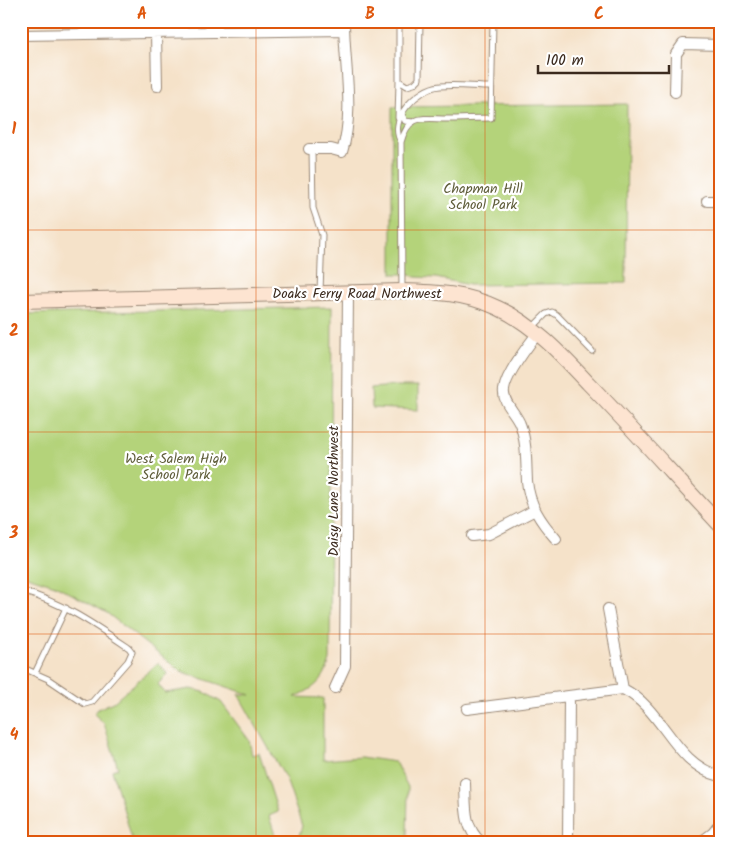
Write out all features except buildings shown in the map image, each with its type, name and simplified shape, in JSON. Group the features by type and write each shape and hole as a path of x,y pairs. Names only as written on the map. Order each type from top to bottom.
{"main road":[{"name":"Doaks Ferry Road Northwest","path":"21,300 402,291 436,291 476,299 498,308 534,332 633,428 720,525"}],"street":[{"path":"100,21 100,34"},
{"path":"21,36 156,34 344,26 347,51 347,138 342,152 331,149 310,149"},
{"path":"156,34 157,86"},
{"path":"675,92 676,54 683,44 720,45"},
{"path":"707,201 720,201"},
{"name":"Daisy Lane Northwest","path":"335,688 345,666 348,292"},
{"path":"534,332 503,392 505,400 520,424 526,456 527,483 535,510 556,539"},
{"path":"472,536 489,534 535,510"},
{"path":"608,609 623,689"},
{"path":"467,709 623,689 645,703 680,751 693,763 720,776"},
{"path":"568,842 569,696"},
{"path":"465,783 467,820 470,829 481,842"},
{"path":"701,842 713,833 720,824"}],"lane":[{"path":"398,21 400,116 398,134 401,142"},
{"path":"399,81 403,85 411,86 419,80 420,21"},
{"path":"402,291 401,142 404,132 413,122 427,116 443,119 491,118 492,21"},
{"path":"400,116 407,104 434,87 491,87"},
{"path":"400,116 405,121 413,122"},
{"path":"310,149 312,208 322,235 320,293"},
{"path":"534,332 546,314 552,312 557,314 592,351"},
{"path":"21,591 82,616 129,648 131,656 92,702 85,704 66,689 21,667"},
{"path":"35,673 66,608"}],"green space":[{"name":"Chapman Hill School Park","path":"627,104 626,283 469,285 436,278 415,277 411,274 392,274 392,107"},
{"name":"West Salem High School Park","path":"332,307 330,660 322,679 313,687 295,697 323,698 323,760 361,757 395,762 408,787 407,842 297,842 302,826 286,779 238,694 251,695 180,671 107,613 55,585 21,574 21,314"},
{"path":"418,386 418,410 372,408 371,388"},
{"path":"158,663 168,674 158,684 165,693 191,689 204,692 221,702 249,740 252,755 259,753 278,812 269,816 277,842 133,842 112,770 118,768 104,723 94,714 98,709 115,701"}]}
